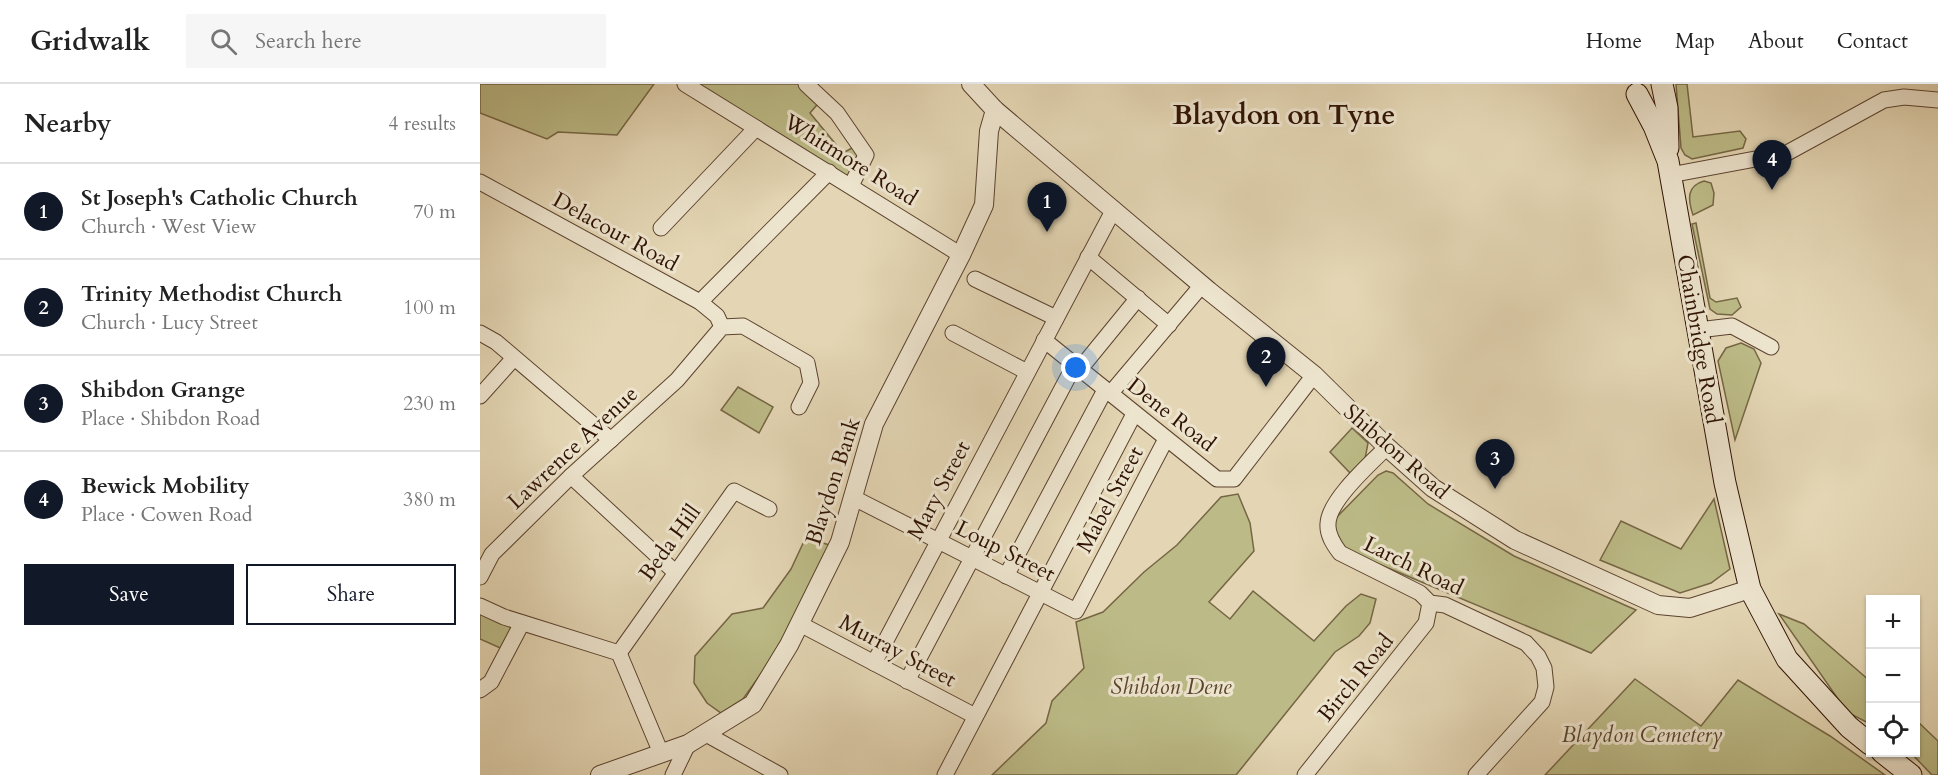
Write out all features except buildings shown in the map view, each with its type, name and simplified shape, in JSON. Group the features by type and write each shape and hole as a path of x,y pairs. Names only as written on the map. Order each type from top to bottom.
{"main road":[{"path":"1630,88 1652,94 1661,84"},
{"path":"1661,84 1668,122 1669,168"},
{"name":"Chainbridge Road","path":"1630,88 1654,126 1669,168 1727,494 1750,589"},
{"path":"1750,589 1787,658 1849,727 1866,741"},
{"path":"1887,757 1911,775"}],"street":[{"name":"Whitmore Road","path":"686,84 961,255"},
{"path":"806,84 837,113 866,155 851,186"},
{"name":"Shibdon Road","path":"971,84 995,110 1202,285 1314,375 1387,447 1433,488 1515,540 1658,605 1690,608 1750,589"},
{"path":"1669,168 1787,153 1884,100 1904,97 1938,100"},
{"name":"Blaydon Bank","path":"600,775 688,744 753,704 800,624 840,542 874,424 961,255 984,205 989,131 995,110"},
{"path":"661,228 756,128"},
{"path":"699,302 829,172"},
{"name":"Delacour Road","path":"480,182 699,302 717,316 722,327"},
{"name":"Mary Street","path":"874,663 1114,209"},
{"path":"1088,257 1169,325"},
{"path":"975,279 1056,318"},
{"path":"1006,576 1107,392 1169,325 1202,285"},
{"path":"907,681 1077,366 1138,298"},
{"path":"722,327 743,326 807,363 811,383 799,407"},
{"path":"1698,330 1732,326 1771,347"},
{"name":"Lawrence Avenue","path":"480,577 492,554 572,476 677,380 722,327"},
{"path":"480,333 496,342 611,440"},
{"path":"953,333 1027,372"},
{"name":"Dene Road","path":"1044,340 1217,479 1234,479 1268,438 1314,375"},
{"path":"480,396 514,358"},
{"path":"945,775 1134,414"},
{"name":"Mabel Street","path":"1076,611 1166,439"},
{"name":"Larch Road","path":"1387,447 1333,506 1327,525 1329,534 1340,554 1420,593 1430,603 1444,605 1526,644 1538,656 1544,668 1546,687 1542,702 1476,775"},
{"path":"572,476 675,572"},
{"name":"Beda Hill","path":"619,653 734,491 769,509"},
{"name":"Loup Street","path":"852,497 1076,611"},
{"name":"Birch Road","path":"1305,775 1426,623 1430,603"},
{"path":"480,606 522,623 619,653 661,753"},
{"path":"480,690 490,682 522,623"},
{"name":"Murray Street","path":"800,624 975,716"},
{"path":"706,734 780,775"},
{"path":"673,775 688,744"}],"green space":[{"path":"480,84 654,84 617,135 558,132 547,139 480,113"},
{"path":"696,84 806,84 822,99 810,113 843,153 859,144 866,155 851,186"},
{"path":"1676,84 1687,84 1693,137 1740,131 1746,139 1743,148 1692,159 1685,155 1681,148"},
{"path":"1704,181 1711,183 1714,193 1713,205 1693,215 1690,204 1691,190"},
{"path":"1696,223 1710,298 1716,302 1737,298 1741,307 1732,315 1717,314 1710,309 1692,224"},
{"path":"1741,343 1754,349 1761,363 1735,440 1718,361 1726,348"},
{"path":"738,387 773,407 759,433 721,410"},
{"path":"1352,428 1368,443 1365,459 1352,475 1330,452"},
{"path":"1386,471 1393,473 1428,504 1514,556 1636,610 1591,653 1350,552 1335,537 1331,523 1378,475"},
{"name":"Shibdon Dene","path":"1238,494 1250,523 1254,551 1209,602 1230,619 1253,591 1314,641 1346,606 1361,594 1376,599 1370,623 1359,636 1335,652 1236,775 992,775 1046,723 1052,701 1084,668 1076,622 1103,612 1144,572 1177,545 1221,497"},
{"path":"1714,499 1730,569 1711,583 1680,593 1600,560 1621,521 1681,549"},
{"path":"806,537 829,545 794,620 743,699 721,713 707,703 694,683 695,656 732,614 763,608 791,569"},
{"path":"480,606 522,623 507,651 480,639"},
{"path":"1779,614 1804,624 1866,678 1866,722 1847,712"},
{"name":"Blaydon Cemetery","path":"1635,679 1701,726 1738,680 1830,736 1885,775 1545,775"},
{"path":"1920,724 1938,741 1938,775 1932,775 1915,757 1920,757"}],"place":[{"name":"Bewick Mobility","path":"1772,190"},
{"name":"St Joseph's Catholic Church","path":"1047,232"},
{"name":"Trinity Methodist Church","path":"1266,387"},
{"name":"Shibdon Grange","path":"1495,489"}],"district":[{"name":"Blaydon on Tyne","path":"1284,114"}]}
